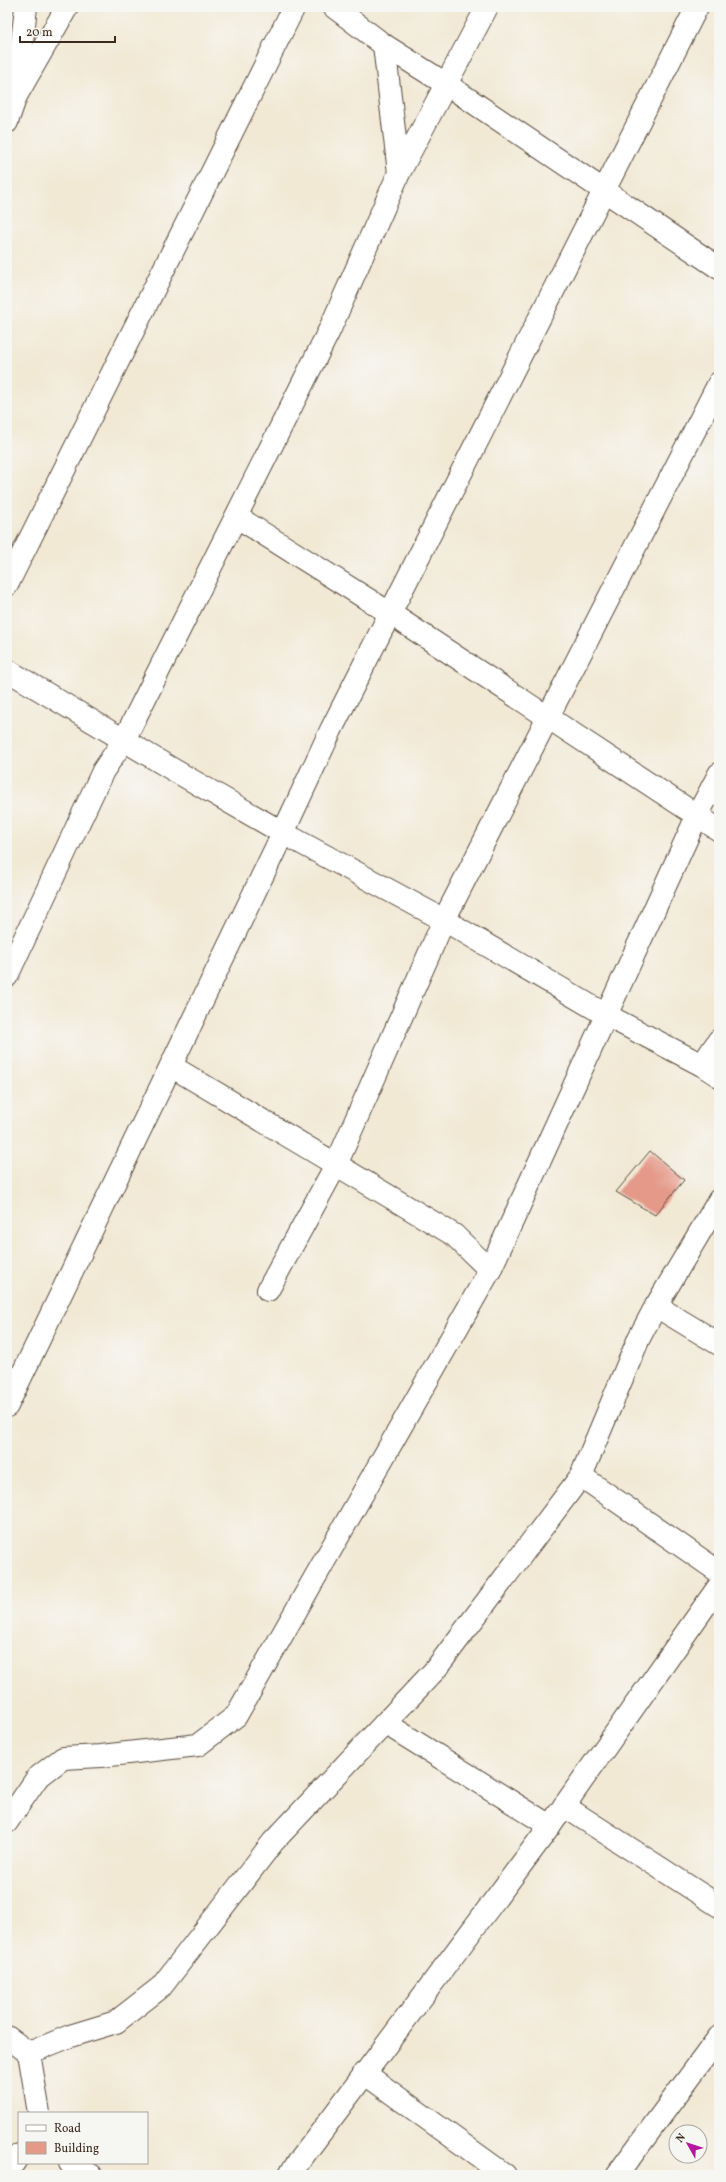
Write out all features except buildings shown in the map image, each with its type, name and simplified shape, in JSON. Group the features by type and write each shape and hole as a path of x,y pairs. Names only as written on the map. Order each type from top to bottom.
{"street":[{"path":"16,96 26,7"},
{"path":"7,122 16,96 67,7"},
{"path":"7,585 294,7"},
{"path":"334,7 384,45 446,84 719,268"},
{"path":"7,976 103,771 124,740 237,517 329,331 400,173 487,7"},
{"path":"7,1406 283,833 331,730 391,614 696,7"},
{"path":"384,45 400,173"},
{"path":"268,1290 336,1165 444,920 546,718 719,383"},
{"path":"237,517 391,614 546,718 719,830"},
{"path":"7,670 283,833 444,920 606,1015 711,1071 719,1040"},
{"path":"7,1822 37,1778 62,1758 101,1756 198,1745 236,1716 490,1270 697,816 719,774"},
{"path":"171,1066 454,1235 490,1270"},
{"path":"29,2053 70,2036 116,2022 161,1986 273,1842 435,1670 581,1476 640,1338 656,1306 719,1200"},
{"path":"656,1306 719,1344"},
{"path":"581,1476 719,1572"},
{"path":"289,2175 550,1826 719,1586"},
{"path":"385,1723 550,1826"},
{"path":"564,1806 719,1906"},
{"path":"7,2037 29,2053 38,2112"},
{"path":"617,2175 719,2037"},
{"path":"364,2073 505,2175"},
{"path":"7,2174 18,2157"},
{"path":"72,2164 90,2175"}]}
